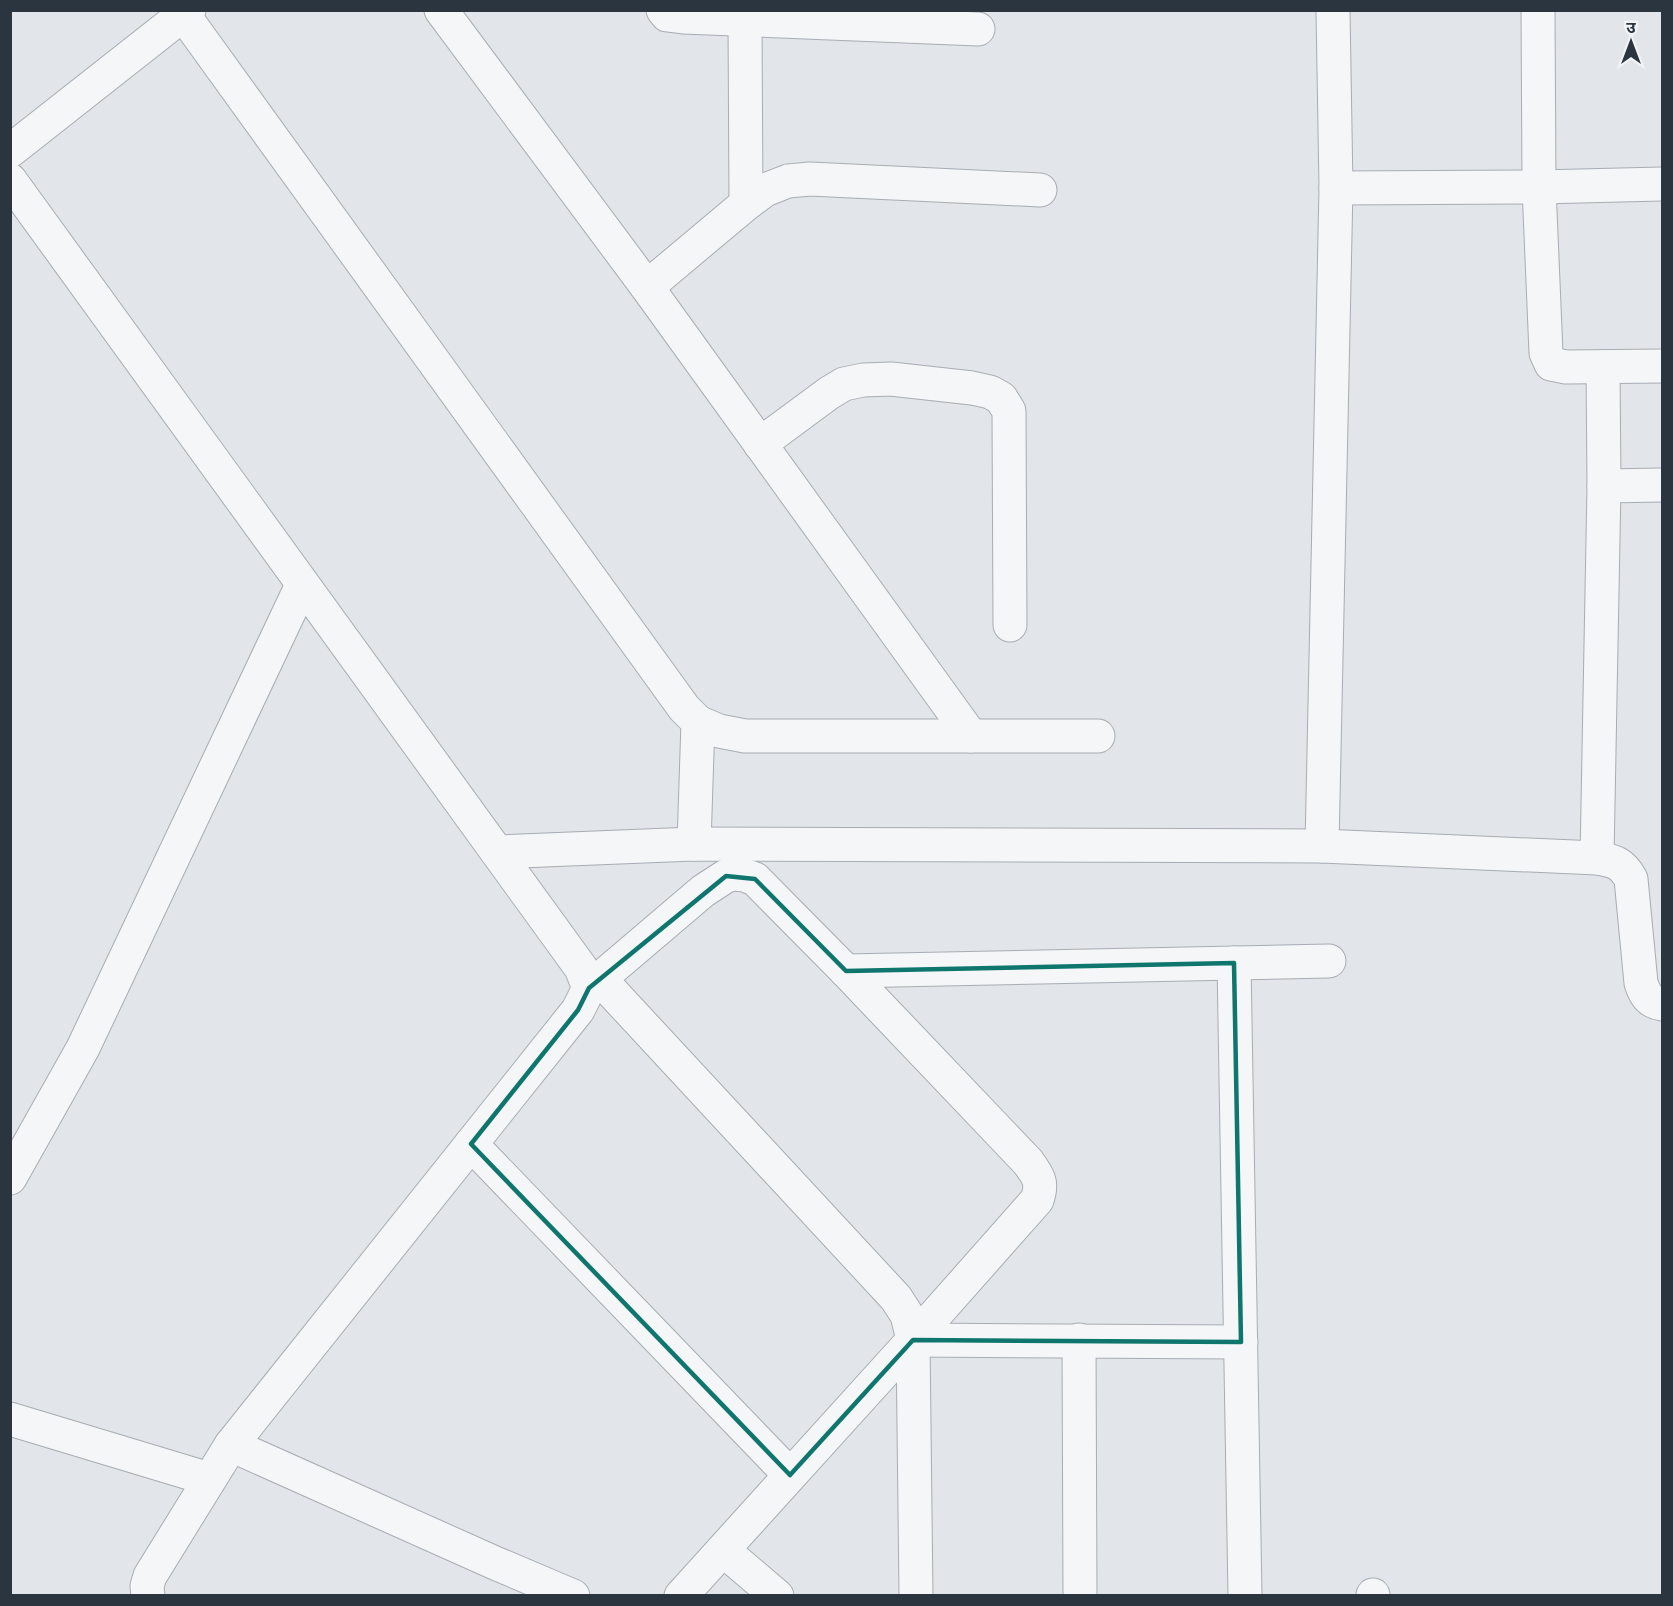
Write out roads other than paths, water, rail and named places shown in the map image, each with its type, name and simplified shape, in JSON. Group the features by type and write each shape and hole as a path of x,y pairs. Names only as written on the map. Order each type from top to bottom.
{"street":[{"path":"441,10 647,287 971,736"},
{"path":"663,10 667,15 745,20 978,29"},
{"path":"1322,846 1336,188 1333,10"},
{"path":"1538,10 1539,187 1546,353 1551,364 1566,367 1662,366"},
{"path":"10,151 184,12 677,699 698,722 719,731 745,736 1098,736"},
{"path":"745,20 746,204"},
{"path":"10,180 581,968 896,1298 907,1315 914,1340 916,1596"},
{"path":"647,287 746,204 765,190 788,181 1040,190"},
{"path":"1336,188 1662,184"},
{"path":"1597,858 1604,486 1603,367"},
{"path":"760,444 829,393 844,384 863,380 891,380 972,388 990,392 1001,398 1009,411 1011,625"},
{"path":"1604,486 1662,485"},
{"path":"10,1178 83,1048 302,585"},
{"path":"694,843 698,722"},
{"path":"497,852 694,843 1322,846 1597,858 1613,861 1625,868 1631,879 1641,983 1645,995 1654,1003 1662,1004"},
{"path":"148,1596 147,1586 150,1576 231,1444 578,1010 594,984 703,891 726,876 735,874 755,879 846,971 1028,1162 1037,1175 1041,1188 1037,1200 914,1340 681,1596"},
{"path":"846,971 1329,961"},
{"path":"1234,963 1245,1596"},
{"path":"471,1144 790,1475"},
{"path":"914,1340 1240,1341"},
{"path":"1079,1340 1080,1596"},
{"path":"10,1419 209,1479"},
{"path":"231,1444 573,1596"},
{"path":"723,1550 777,1596"}]}
